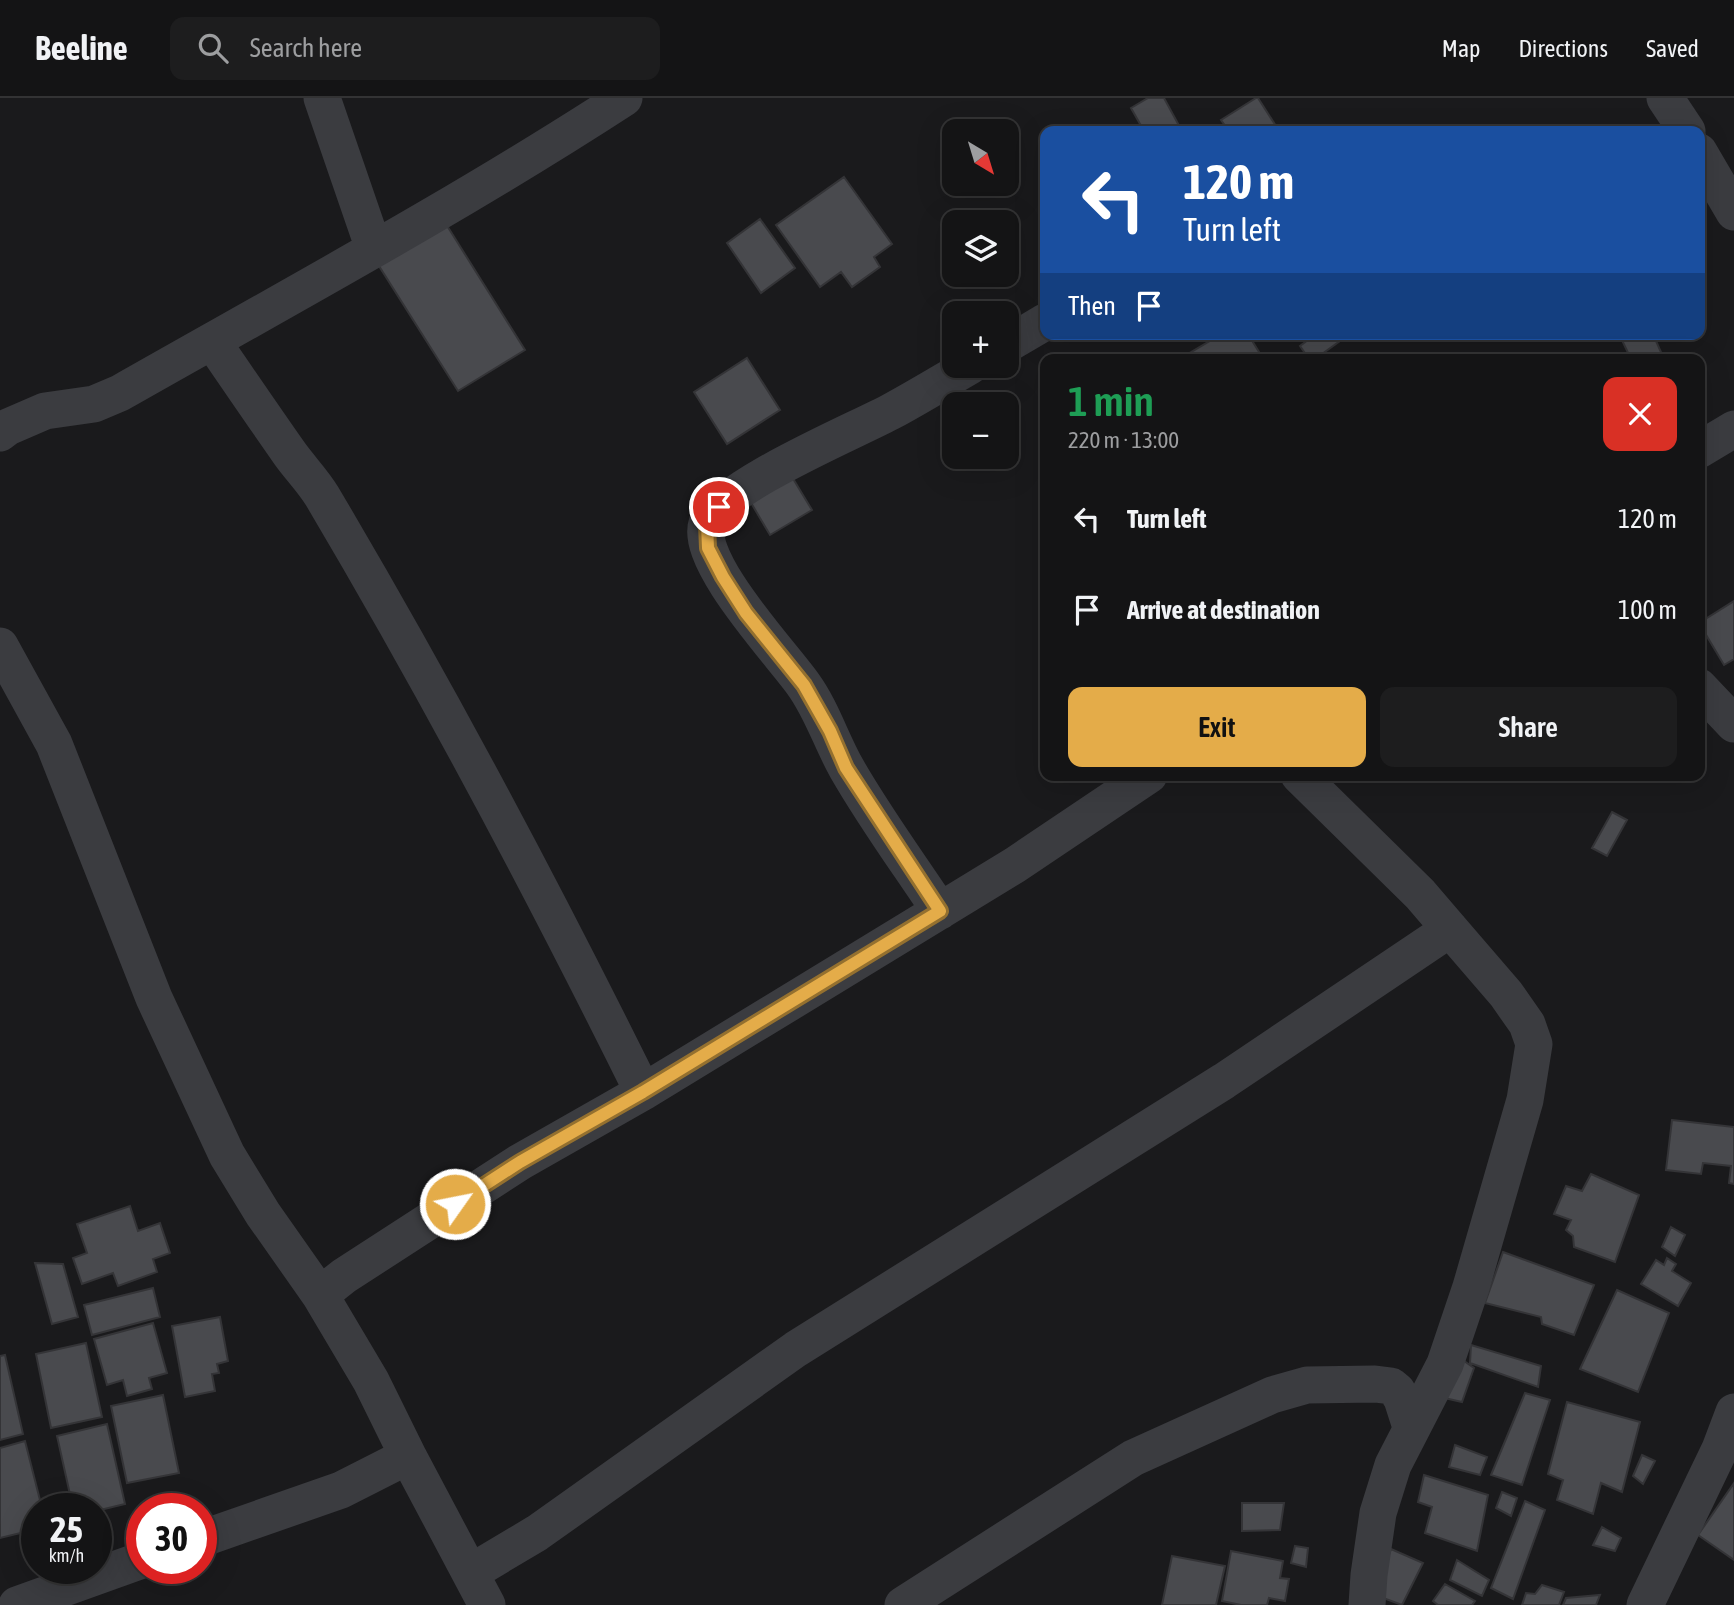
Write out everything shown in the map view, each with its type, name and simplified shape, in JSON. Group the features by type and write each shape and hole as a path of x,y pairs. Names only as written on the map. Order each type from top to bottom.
{"street":[{"path":"322,98 374,248"},
{"path":"0,433 45,411 94,404 120,393 374,248 572,132 624,98"},
{"path":"1665,98 1684,126"},
{"path":"1705,162 1734,212"},
{"path":"1019,337 1040,325"},
{"path":"212,341 321,494 352,551 379,590 588,982 643,1092"},
{"path":"940,911 846,768 830,731 804,685 746,613 723,577 708,548 707,524 719,507 734,494 802,455 893,411 949,378"},
{"path":"1705,446 1734,429"},
{"path":"0,646 54,744 154,998 227,1155 263,1214 320,1295 371,1381 478,1589 537,1532 796,1349 1224,1081 1450,929"},
{"path":"1705,693 1734,724"},
{"path":"320,1295 344,1276 520,1162 643,1092 1016,865 1140,781"},
{"path":"1304,781 1420,894 1506,994 1527,1024 1534,1044 1525,1100 1471,1286 1445,1364 1392,1465 1378,1513 1367,1605"},
{"path":"903,1605 1133,1458 1272,1395 1307,1385 1375,1384 1391,1387 1402,1399 1411,1427"},
{"path":"1645,1605 1720,1449 1734,1412"},
{"path":"217,1533 341,1490 408,1456"},
{"path":"17,1605 65,1596 126,1567"}],"building":[{"path":"1148,98 1164,98 1179,126 1141,126 1131,108"},
{"path":"1258,98 1276,126 1225,126 1221,120"},
{"path":"844,177 892,244 874,257 880,267 852,287 841,272 820,287 776,225"},
{"path":"760,219 795,268 761,293 727,243"},
{"path":"446,224 525,350 458,391 379,266"},
{"path":"1211,340 1252,340 1259,352 1256,354 1188,354"},
{"path":"1308,340 1340,341 1322,354 1306,354 1300,346"},
{"path":"1622,340 1656,340 1662,354 1629,354"},
{"path":"747,358 780,410 727,444 694,392"},
{"path":"786,467 812,510 770,535 744,491"},
{"path":"1734,601 1734,659 1724,665 1705,633 1705,619"},
{"path":"1612,812 1627,820 1607,856 1592,848"},
{"path":"1672,1120 1734,1127 1734,1184 1729,1183 1731,1166 1703,1163 1701,1174 1666,1170"},
{"path":"1591,1174 1639,1195 1615,1262 1574,1247 1573,1236 1566,1230 1571,1220 1554,1214 1566,1186 1582,1191"},
{"path":"130,1206 138,1231 160,1223 170,1253 153,1259 157,1272 118,1286 113,1273 82,1284 73,1258 87,1253 77,1224"},
{"path":"1671,1227 1685,1235 1675,1256 1662,1247"},
{"path":"1503,1252 1594,1285 1574,1335 1542,1324 1541,1317 1485,1303"},
{"path":"1667,1258 1676,1264 1672,1271 1691,1283 1678,1306 1641,1284 1656,1260 1664,1265"},
{"path":"35,1263 63,1264 78,1317 52,1324"},
{"path":"153,1288 160,1317 92,1335 84,1305"},
{"path":"1617,1290 1669,1313 1638,1392 1580,1369"},
{"path":"220,1317 228,1361 217,1364 219,1373 212,1374 215,1391 185,1397 172,1326"},
{"path":"153,1323 167,1373 149,1378 152,1389 127,1396 123,1380 107,1385 94,1339"},
{"path":"86,1343 102,1417 51,1428 36,1354"},
{"path":"1471,1345 1541,1366 1538,1387 1470,1363"},
{"path":"5,1355 23,1434 0,1440 0,1356"},
{"path":"1457,1356 1474,1368 1462,1402 1440,1397"},
{"path":"1525,1393 1550,1400 1522,1485 1491,1475"},
{"path":"163,1395 179,1473 127,1483 111,1406"},
{"path":"1567,1402 1640,1422 1622,1492 1601,1483 1593,1514 1557,1500 1563,1480 1548,1474"},
{"path":"107,1424 125,1504 112,1507 112,1493 70,1493 57,1436"},
{"path":"25,1441 38,1493 21,1493 21,1533 0,1538 0,1448"},
{"path":"1455,1445 1487,1457 1480,1475 1449,1467"},
{"path":"1642,1455 1655,1461 1643,1484 1633,1476"},
{"path":"1424,1475 1488,1495 1477,1551 1425,1533 1432,1507 1418,1502"},
{"path":"1734,1483 1734,1560 1698,1535"},
{"path":"1502,1492 1517,1498 1511,1516 1496,1508"},
{"path":"1525,1501 1545,1510 1513,1599 1491,1588"},
{"path":"1242,1503 1284,1503 1280,1530 1242,1531"},
{"path":"1602,1527 1621,1538 1615,1551 1593,1545"},
{"path":"1295,1546 1308,1548 1306,1567 1291,1563"},
{"path":"1391,1549 1423,1563 1402,1605 1375,1595"},
{"path":"1231,1551 1283,1561 1280,1578 1289,1579 1285,1601 1269,1598 1267,1605 1241,1605 1222,1601"},
{"path":"1172,1556 1225,1566 1216,1605 1162,1605"},
{"path":"1457,1560 1489,1580 1482,1596 1450,1580"},
{"path":"1445,1584 1475,1601 1472,1605 1438,1605 1433,1601"},
{"path":"1542,1585 1564,1592 1559,1605 1522,1605 1526,1593 1535,1594"},
{"path":"1600,1595 1596,1605 1563,1605 1566,1598"}],"route":[{"path":"455,1204 520,1162 643,1092 940,911 846,768 830,731 804,685 746,613 723,577 708,548 707,524 719,507"}]}
